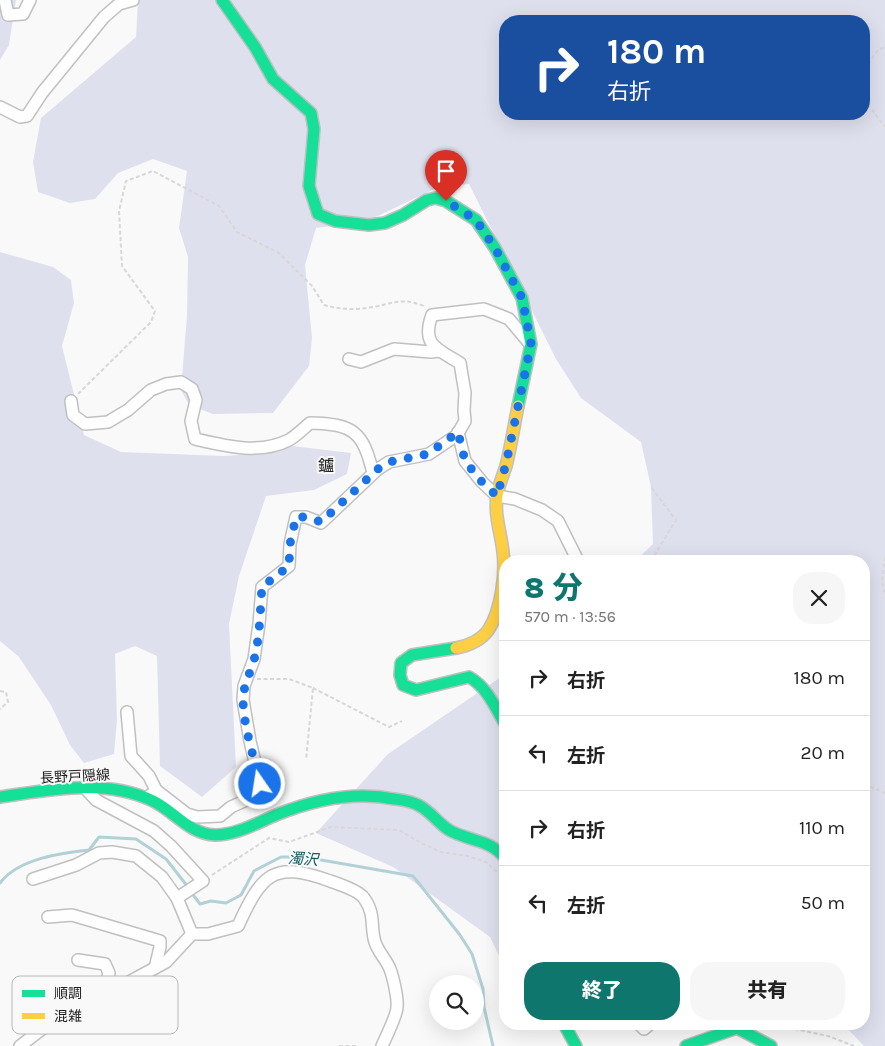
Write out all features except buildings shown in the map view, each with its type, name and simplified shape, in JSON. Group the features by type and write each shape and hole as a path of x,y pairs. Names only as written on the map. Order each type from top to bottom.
{"street":[{"path":"5,0 8,15 23,14 30,0"},
{"path":"0,107 20,117 27,116 42,93 104,17 119,4 133,0"},
{"path":"222,0 255,47 273,78 311,113 314,130 309,186 318,214 335,221 369,225 385,223 403,215 426,200 436,198 446,201 476,220 495,248 522,298 531,344 506,464 497,496 497,523 503,555"},
{"path":"127,712 131,756 149,776 151,794 187,814 197,817 220,816 231,807 253,797 260,784 243,700 254,659 262,587 289,566 290,544 296,517 306,517 321,522 373,473 389,462 428,454 458,432 465,421 465,393 460,363 436,348 429,339 428,326 432,315 484,310 509,319 531,344"},
{"path":"350,359 361,362 394,349 440,351"},
{"path":"71,401 73,415 85,424 108,422 128,410 151,390 166,384 181,382 192,389 196,400 191,421 195,439 226,446 259,448 289,440 310,423 342,427 354,431 360,437 369,456 373,473"},
{"path":"458,432 465,461 482,482 497,496 515,499 542,510 558,521 575,555"},
{"path":"499,599 489,629 482,637 465,646 412,655 401,663 400,675 404,684 416,690 470,677 489,696 499,714"},
{"path":"85,788 96,800 154,831 171,846 200,883 181,896"},
{"name":"長野戸隠線","path":"0,797 85,788 125,790 151,794 178,821 191,829 207,834 222,835 250,826 286,810 342,796 368,795 393,798 422,807 447,829 461,836 484,841 499,849"},
{"path":"33,879 76,865 99,853 112,852 136,856 162,877 181,896 192,934"},
{"path":"140,976 166,962 192,934 208,934 238,926 252,895 266,879 277,873 307,872 340,884 363,896 372,916 374,941 390,969 397,1007 382,1046"},
{"path":"48,917 72,915 160,941 155,968"},
{"path":"78,960 105,964 109,973 108,976"},
{"path":"567,1030 576,1046"},
{"path":"686,1046 727,1030"},
{"path":"744,1030 771,1046"},
{"path":"20,1046 36,1034"}],"path":[{"path":"870,61 878,50 885,47"},
{"path":"870,107 885,127"},
{"path":"71,401 151,322 155,311 122,266 119,211 126,182 153,171 219,206 237,232 279,253 312,286 324,306 341,309 368,308 389,302 413,302 440,314"},
{"path":"651,487 676,520 655,555"},
{"path":"885,557 882,580 885,596"},
{"path":"247,680 289,679 313,688 389,728 402,721"},
{"path":"306,760 313,688"},
{"path":"0,691 6,692 8,702 0,709"},
{"path":"870,786 885,792"},
{"path":"200,883 269,838 289,842 331,827 400,830 440,852 468,856 486,862 499,874"},
{"path":"795,1030 828,1036 854,1046"},
{"path":"339,1046 358,1046"}],"shaded area":[{"path":"0,0 16,0 9,45 0,60"},
{"path":"138,0 885,0 885,1046 864,1046 849,1030 870,1030 870,555 641,555 653,544 651,487 641,442 581,398 556,359 469,184 441,186 365,222 316,228 305,265 312,338 309,366 273,413 213,414 189,405 181,390 187,315 188,257 179,228 187,171 153,159 118,173 95,199 70,203 38,192 33,162 41,118 136,37"},
{"path":"0,252 53,267 71,280 74,303 62,346 84,435 121,452 224,456 265,453 293,446 351,453 347,474 314,490 266,496 239,576 229,624 236,767 202,797 160,766 157,656 135,646 115,654 117,720 114,754 84,763 70,745 51,705 19,657 0,641"},
{"path":"499,678 499,956 490,937 393,867 316,833 388,754"}],"waterway":[{"name":"濁沢","path":"0,883 17,868 28,863 53,855 89,850 99,837 136,839 166,859 188,887"},
{"name":"濁沢","path":"191,892 200,904 211,901 226,903 241,895 254,871 281,857 304,857 413,876 460,935 472,954 483,989 484,1007 493,1046"}],"traffic: fast":[{"path":"222,0 255,47 273,79 311,113 314,129 309,186 318,214 335,221 369,225 385,223 403,215 427,200 436,198 446,201 476,220 495,248 522,298 531,344 518,406"},
{"path":"456,648 412,655 401,663 400,675 403,685 416,690 469,677 486,692 499,713"},
{"path":"0,797 58,789 97,788 116,790 135,794 153,801 197,831 215,835 239,831 276,815 319,801 334,798 379,797 417,804 428,811 449,830 493,847 499,852"},
{"path":"567,1030 576,1046"},
{"path":"686,1046 731,1030"},
{"path":"741,1030 771,1046"}],"traffic: slow":[{"path":"503,555 496,502 508,458 518,406"},
{"path":"456,648 474,642 486,633 497,612 499,602"}],"district":[{"name":"鑪","path":"326,465"}],"route":[{"path":"260,784 245,716 244,686 254,659 262,587 289,566 290,544 296,517 306,517 321,522 378,469 389,462 428,454 457,435 458,432 465,461 482,482 497,496 506,464 531,344 522,298 495,248 476,220 446,201"}]}
